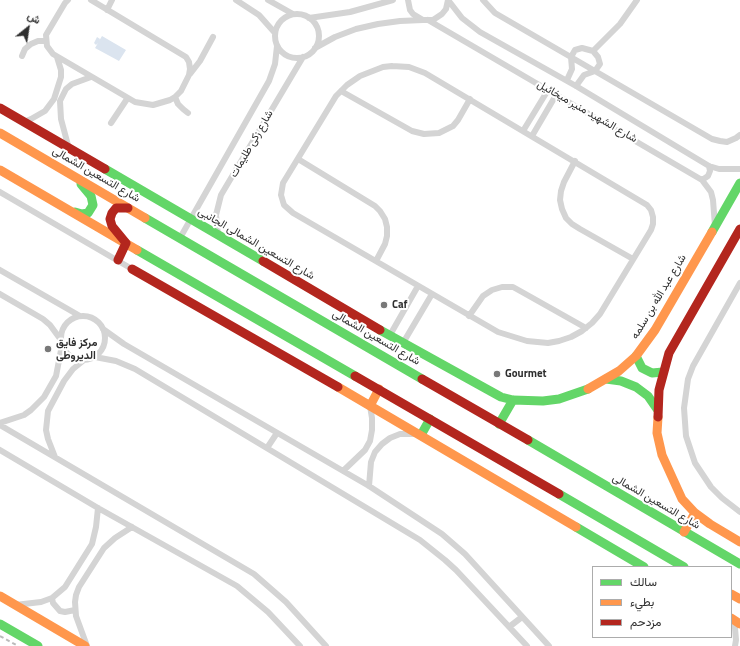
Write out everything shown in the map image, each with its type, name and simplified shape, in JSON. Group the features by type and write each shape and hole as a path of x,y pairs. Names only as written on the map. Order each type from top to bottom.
{"main road":[{"name":"شارع التسعين الشمالى الجانبى","path":"0,108 403,343 501,397"},
{"name":"شارع التسعين الشمالى","path":"0,133 740,564"},
{"path":"0,170 682,566"},
{"path":"71,211 82,214 88,213 93,205 91,196 77,179"},
{"name":"شارع عبد الله بن سلمه","path":"501,397 513,400 543,401 558,399 586,390 606,379 619,371 636,356 655,330 740,183"},
{"path":"126,242 112,226 110,219 116,208 130,209"},
{"path":"740,229 669,353 662,372 657,409 657,433 662,455 670,477 682,499 695,513 740,542"},
{"path":"118,260 126,242"},
{"path":"132,269 421,435 642,566"},
{"path":"636,356 642,368 652,372 662,372"},
{"path":"606,379 621,381 636,387 648,396 657,409"},
{"path":"370,406 379,389"},
{"path":"499,424 513,400"},
{"path":"421,435 430,419"},
{"path":"684,532 695,513"},
{"path":"0,596 86,646"},
{"path":"0,624 38,646"}],"street":[{"path":"68,0 49,30 46,41 49,50 57,57 127,98 140,103 153,105 176,97 181,91 189,75 200,61 213,37"},
{"path":"91,0 186,57 190,62 189,75"},
{"path":"107,10 112,0"},
{"path":"236,0 259,15 275,33"},
{"path":"268,0 293,14 298,14 309,18 350,12 393,0"},
{"name":"شارع الشهيد منير ميخائيل","path":"408,0 410,10 413,14 548,90 702,180 711,192 715,226"},
{"path":"293,14 283,19 279,23 275,37 277,46 286,55 294,58 303,57 315,48 335,37 363,27 400,21 433,20 446,10 448,0"},
{"name":"شارع الشهيد منير ميخائيل","path":"448,0 462,18 480,32 566,80 709,166 724,169 740,169"},
{"path":"483,0 490,10 716,140 727,142 740,135"},
{"path":"593,51 620,24 637,0"},
{"path":"309,18 315,25 318,34 315,48"},
{"path":"22,56 25,49 31,44 38,41 46,41"},
{"name":"شارع زكى طليمات","path":"180,238 269,81 275,64 277,46"},
{"path":"566,80 572,70 571,56 575,50 578,48 586,48 593,51 596,53 600,64 595,71 584,75 576,86"},
{"path":"24,122 45,111 54,98 60,81 61,70 57,57"},
{"name":"شارع زكى طليمات","path":"218,235 216,215 221,195 303,57"},
{"path":"400,66 413,68 425,73 523,131 642,201 651,210 653,224 651,230 600,314 586,328 571,337 559,341 537,343 508,336 489,328 293,213 284,205 281,194 283,183 332,102 353,80 368,72 383,67 400,66"},
{"path":"69,149 61,119 60,101 69,86 78,81 91,77"},
{"path":"60,81 69,86"},
{"path":"523,131 548,90"},
{"path":"341,91 412,131 424,134 439,133 453,126 470,99"},
{"path":"532,136 556,95"},
{"path":"176,97 178,104 188,113"},
{"path":"54,98 60,101"},
{"path":"111,123 127,98"},
{"path":"298,159 375,206 380,211 385,219 388,236 376,262"},
{"path":"575,161 561,191 560,200 562,210 566,218 580,229 633,259"},
{"path":"702,180 708,176 710,171 709,166"},
{"path":"0,192 132,269"},
{"path":"0,270 80,316 94,319 99,323 105,335 103,347 95,356 84,360 73,369 64,381 48,411 46,430 55,457"},
{"path":"740,283 693,366 688,379 684,408 686,436 696,463 711,487 740,512"},
{"path":"390,335 418,286"},
{"path":"469,316 483,296 492,290 502,287 513,287 586,328"},
{"path":"0,294 43,319 62,342 66,351 71,356 84,360"},
{"path":"403,343 432,294"},
{"path":"0,424 24,414 44,397 56,376 62,342 62,332 66,324 72,319 80,316"},
{"path":"103,329 124,344 368,486 442,534 454,543 549,646"},
{"path":"95,356 116,361 135,369 372,511 432,550 456,570 526,646"},
{"path":"343,471 358,458 370,441 372,418 370,406"},
{"path":"0,424 254,574 286,602 326,646"},
{"path":"267,448 277,433"},
{"path":"368,486 371,462 375,452 382,444 390,438 400,434 421,435"},
{"path":"0,450 98,508 237,586 268,612 300,646"},
{"path":"15,605 41,602 52,598 65,587 88,552 94,535 98,508"},
{"path":"86,646 75,610 75,602 79,588 99,554 115,538 132,527"},
{"path":"52,598 53,603 60,611 65,612 75,610"},
{"path":"509,627 522,617"},
{"path":"732,621 735,628 737,642"}],"shaded area":[{"path":"102,36 126,50 119,61 95,48 98,43 96,45 94,43 97,37 100,39 99,41"}],"railway":[{"path":"0,636 18,646"}],"traffic: fast":[{"path":"105,169 263,261"},
{"path":"712,232 740,183"},
{"path":"75,212 82,214 88,213 93,205 91,196 81,184"},
{"path":"145,218 422,379"},
{"path":"137,250 355,376"},
{"path":"380,330 501,397 513,400 543,401 559,399 588,389"},
{"path":"636,356 642,368 652,373 663,372"},
{"path":"606,379 621,381 636,387 648,396 657,409"},
{"path":"499,424 513,400"},
{"path":"421,435 430,419"},
{"path":"528,440 740,564"},
{"path":"559,494 682,566"},
{"path":"576,527 642,566"},
{"path":"0,624 38,646"}],"traffic: slow":[{"path":"0,133 145,218"},
{"path":"0,170 137,250"},
{"path":"588,389 619,371 636,356 655,330 712,232"},
{"path":"338,387 576,527"},
{"path":"370,406 379,389"},
{"path":"658,417 657,433 662,455 682,499 695,513 740,542"},
{"path":"684,532 695,513"},
{"path":"732,595 740,599"},
{"path":"0,596 85,646"},
{"path":"732,619 740,624"}],"traffic: jam":[{"path":"0,108 105,169"},
{"path":"118,260 126,243 112,226 110,219 116,208 128,208"},
{"path":"658,417 659,390 669,353 740,229"},
{"path":"263,261 380,330"},
{"path":"132,269 338,387"},
{"path":"355,376 559,494"},
{"path":"422,379 528,440"}],"place":[{"name":"Caf","path":"384,305"},
{"name":"مركز فايق الديروطى","path":"48,349"},
{"name":"Gourmet","path":"497,374"}]}
